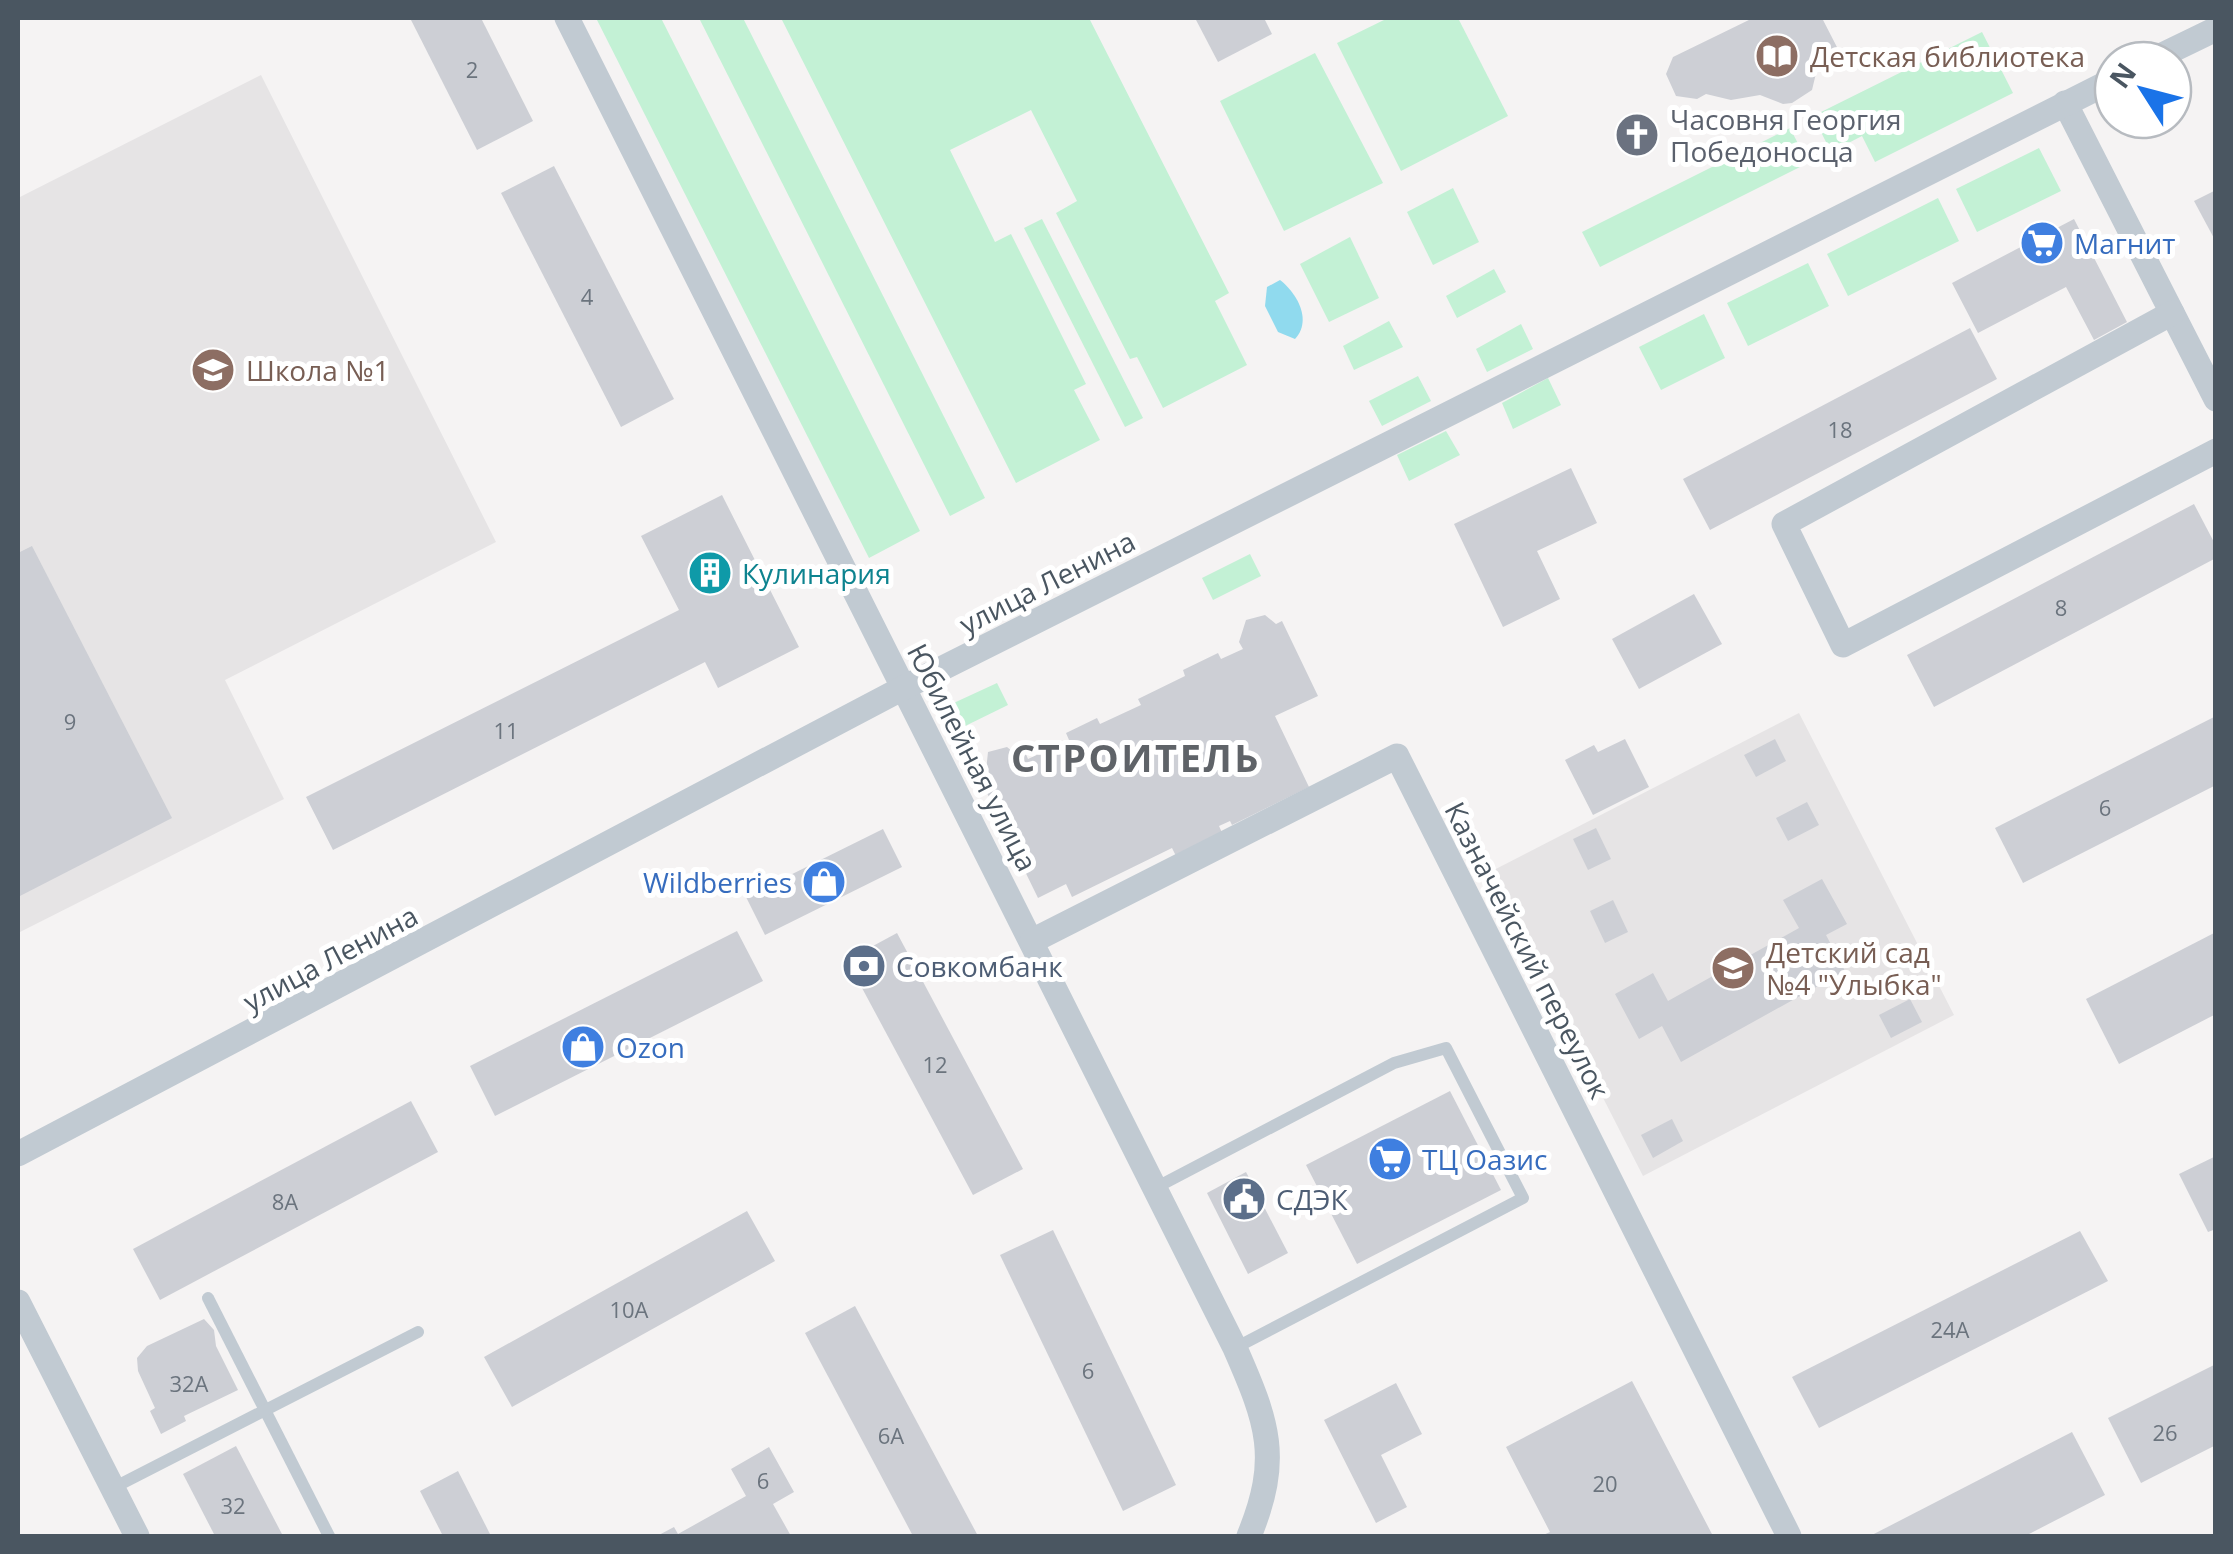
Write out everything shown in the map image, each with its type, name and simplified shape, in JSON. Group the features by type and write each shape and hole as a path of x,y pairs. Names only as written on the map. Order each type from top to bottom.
{"street":[{"name":"Юбилейная улица","path":"568,18 1235,1348 1254,1392 1271,1460 1261,1508 1249,1536"},
{"path":"2193,40 2216,29"},
{"name":"улица Ленина","path":"18,1154 904,687 2093,90"},
{"path":"2065,104 2216,398"},
{"path":"2172,313 1784,524 1843,646 2216,451"},
{"name":"Казначейский переулок","path":"1032,941 1397,756 1789,1536"},
{"path":"18,1302 26,1331 137,1536"}],"lane":[{"path":"1156,1187 1394,1063 1446,1048 1523,1198 1235,1348"},
{"path":"208,1298 329,1536"},
{"path":"112,1489 418,1332"}],"shaded area":[{"name":"Школа №1","path":"261,75 496,542 225,680 284,799 18,933 18,198"},
{"name":"Детский сад №4 \"Улыбка\"","path":"1799,713 1954,1015 1643,1176 1488,873"}],"green space":[{"path":"596,18 661,18 920,531 869,558"},
{"path":"699,18 743,18 985,498 950,516"},
{"path":"781,18 1089,18 1229,293 1215,301 1247,365 1163,408 1137,357 1130,359 1056,213 1077,201 1031,110 950,150 995,242 1011,234 1086,384 1074,390 1100,440 1016,483"},
{"path":"1388,18 1458,18 1508,116 1401,171 1337,43"},
{"path":"1982,32 2013,93 1875,162 1862,136 1831,152 1813,116"},
{"path":"1315,53 1383,183 1284,231 1220,101"},
{"path":"1790,128 1808,163 1600,267 1582,232"},
{"path":"2039,148 2061,191 1977,232 1956,189"},
{"path":"1453,188 1479,242 1433,265 1407,212"},
{"path":"1938,198 1959,241 1848,296 1827,254"},
{"path":"1042,219 1143,418 1125,427 1024,228"},
{"path":"1350,237 1379,298 1329,322 1300,264"},
{"path":"1808,263 1829,306 1748,346 1727,303"},
{"path":"1494,269 1506,292 1457,318 1446,296"},
{"path":"1704,314 1725,358 1661,390 1639,347"},
{"path":"1389,321 1403,347 1354,370 1343,346"},
{"path":"1521,324 1533,349 1487,372 1476,349"},
{"path":"1418,376 1431,401 1382,426 1369,401"},
{"path":"1548,378 1561,405 1513,429 1502,403"},
{"path":"1446,431 1460,455 1409,481 1397,455"},
{"path":"1250,554 1261,576 1213,600 1202,578"},
{"path":"997,683 1008,705 957,730 945,707"}],"water":[{"path":"1280,280 1301,308 1302,324 1295,339 1278,332 1265,306 1267,287"}],"building":[{"path":"410,18 481,18 533,121 477,150"},
{"path":"1195,18 1264,18 1272,34 1218,62"},
{"path":"1753,18 1822,18 1840,53 1818,65 1812,90 1792,103 1783,104 1760,95 1731,100 1706,94 1697,99 1676,96 1666,74 1673,57"},
{"path":"554,166 674,399 621,427 501,193"},
{"path":"2216,190 2216,242 2194,201"},
{"path":"2074,219 2127,322 2094,340 2066,287 1978,333 1952,283"},
{"path":"1970,328 1997,379 1710,530 1683,479"},
{"path":"1571,468 1597,523 1537,551 1560,599 1503,627 1454,524"},
{"path":"722,495 799,647 718,688 705,662 333,850 306,797 679,610 641,536"},
{"path":"2194,504 2216,546 2216,558 1934,707 1907,655"},
{"path":"32,546 172,818 18,897 18,553"},
{"path":"1694,594 1722,644 1639,689 1612,639"},
{"path":"1265,615 1276,624 1282,621 1318,696 1275,716 1309,787 1232,825 1230,821 1219,826 1224,837 1178,860 1172,848 1072,897 1066,884 1038,898 1014,849 1003,848 998,838 1004,827 978,775 986,771 988,752 1007,747 1018,756 1025,752 1028,759 1069,740 1066,733 1097,718 1100,724 1141,705 1138,699 1185,676 1183,670 1218,653 1221,659 1243,649 1239,642 1246,620"},
{"path":"2216,716 2216,785 2023,883 1995,828"},
{"path":"1625,739 1649,787 1593,815 1565,760 1594,745 1598,752"},
{"path":"1775,739 1786,761 1756,777 1744,755"},
{"path":"1807,802 1819,825 1788,841 1776,818"},
{"path":"1596,828 1611,859 1588,870 1573,839"},
{"name":"Wildberries","path":"883,829 902,867 765,935 746,897"},
{"path":"1822,879 1847,924 1826,935 1845,971 1681,1062 1662,1026 1639,1039 1615,994 1653,973 1668,1001 1799,928 1783,900"},
{"path":"1613,900 1628,932 1605,943 1590,911"},
{"path":"737,931 763,981 495,1116 470,1066"},
{"path":"2216,932 2216,1014 2119,1064 2086,999"},
{"path":"897,933 1023,1169 973,1195 847,960"},
{"path":"1910,999 1922,1022 1891,1038 1879,1015"},
{"path":"1450,1091 1501,1190 1357,1264 1306,1165"},
{"path":"411,1101 438,1152 160,1300 133,1249"},
{"path":"1672,1119 1683,1141 1653,1158 1641,1135"},
{"path":"2216,1156 2216,1229 2208,1232 2179,1174"},
{"path":"1246,1172 1288,1253 1248,1274 1207,1193"},
{"path":"747,1211 775,1261 512,1407 484,1357"},
{"path":"1053,1230 1176,1485 1123,1511 1000,1255"},
{"path":"2080,1231 2108,1281 1819,1428 1792,1377"},
{"path":"855,1306 978,1536 913,1536 805,1333"},
{"path":"204,1319 214,1330 216,1346 238,1390 184,1416 186,1421 161,1434 150,1411 155,1408 138,1371 137,1358 147,1346"},
{"path":"2216,1364 2216,1445 2141,1483 2108,1418"},
{"path":"1632,1381 1713,1536 1541,1536 1550,1532 1506,1447"},
{"path":"1396,1383 1422,1434 1381,1455 1407,1507 1376,1523 1324,1420"},
{"path":"2072,1432 2105,1495 2025,1536 1870,1536"},
{"path":"236,1446 283,1536 215,1536 183,1474"},
{"path":"769,1447 794,1492 773,1504 791,1536 657,1536 674,1527 678,1534 746,1496 731,1469"},
{"path":"458,1471 491,1536 443,1536 420,1491"}],"place":[{"name":"Детская библиотека","path":"1777,56"},
{"name":"Часовня Георгия Победоносца","path":"1637,135"},
{"name":"Магнит","path":"2042,243"},
{"name":"Школа №1","path":"213,370"},
{"name":"Кулинария","path":"710,573"},
{"name":"Wildberries","path":"824,882"},
{"name":"Совкомбанк","path":"864,966"},
{"name":"Детский сад №4 \"Улыбка\"","path":"1733,968"},
{"name":"Ozon","path":"583,1047"},
{"name":"ТЦ Оазис","path":"1390,1159"},
{"name":"СДЭК","path":"1244,1199"}],"district":[{"name":"СТРОИТЕЛЬ","path":"1136,757"}]}
